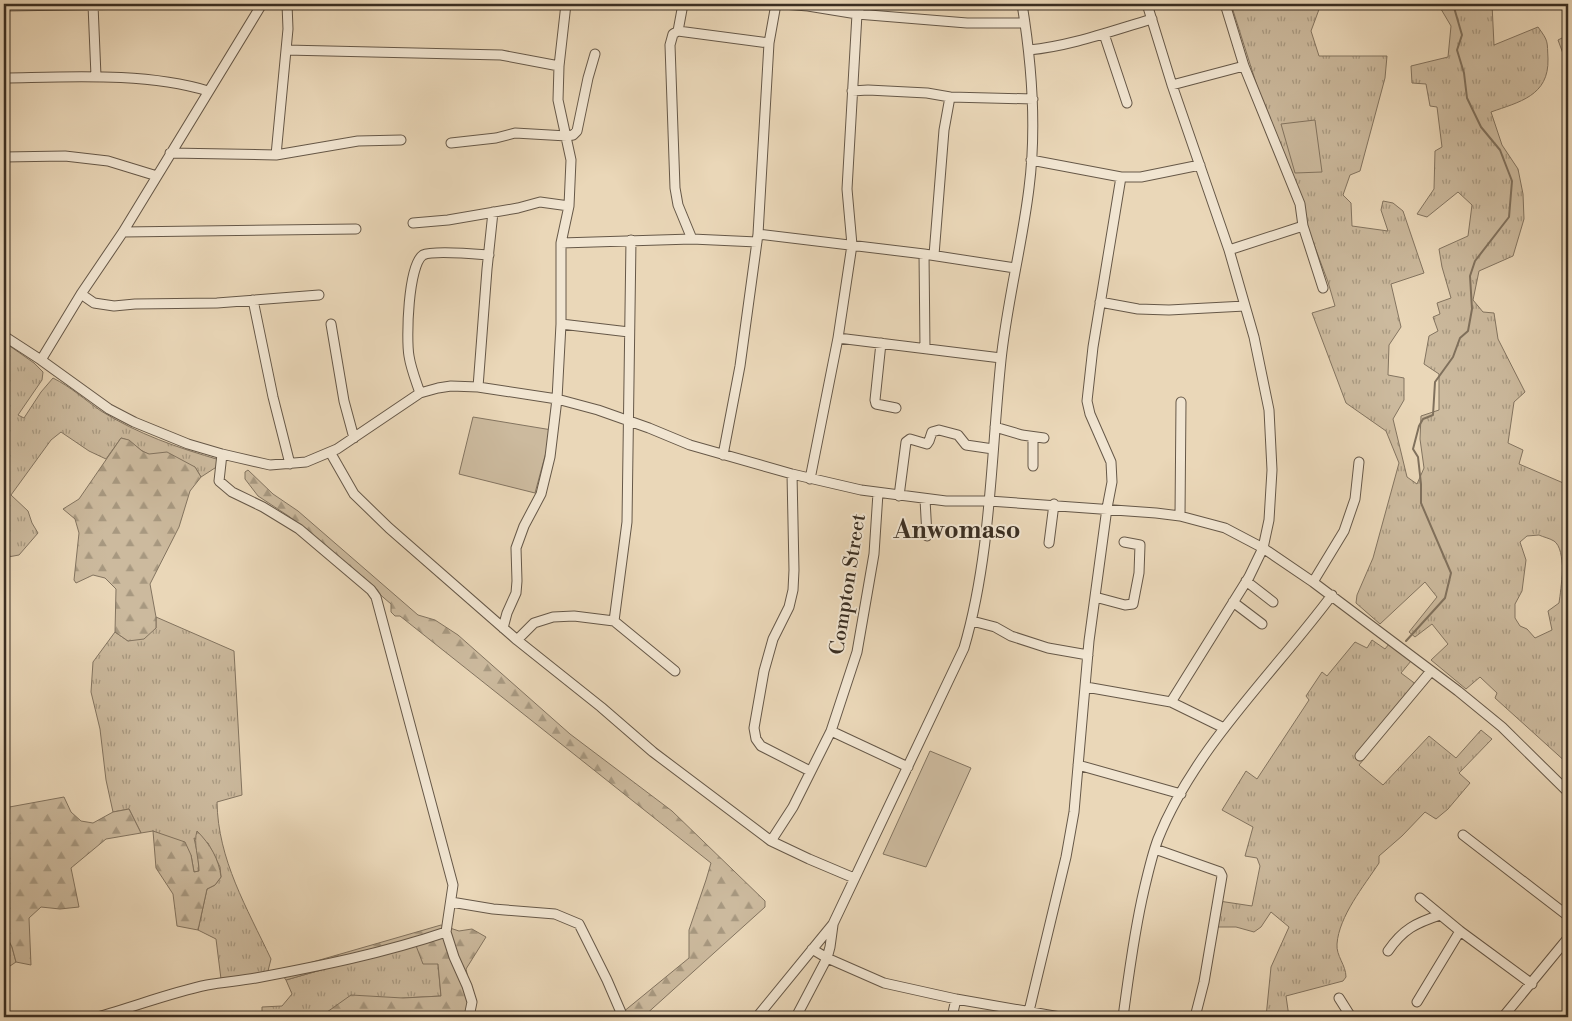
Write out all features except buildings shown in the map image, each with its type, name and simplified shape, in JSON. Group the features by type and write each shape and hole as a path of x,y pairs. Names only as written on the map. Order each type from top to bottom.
{"street":[{"path":"4,6 142,4"},
{"path":"41,360 81,294 123,232 262,4"},
{"path":"276,155 288,30 287,4"},
{"path":"503,628 516,593 516,548 524,526 541,494 550,457 557,399 561,324 561,243 569,206 571,160 568,136 558,100 559,66 566,4"},
{"path":"678,31 683,4"},
{"path":"723,455 740,366 757,238 769,43 776,4"},
{"path":"783,4 857,14 967,23 1025,23"},
{"path":"810,479 838,338 852,245 847,189 857,14 861,4"},
{"path":"757,1017 833,924 964,648 972,621 989,501 1001,358 1026,212 1031,160 1033,99 1022,4"},
{"path":"1147,4 1172,85 1229,250 1254,337 1269,410 1272,470 1268,520 1263,548 1246,581 1171,702"},
{"path":"1225,4 1244,66 1300,204 1303,226 1323,288"},
{"path":"93,5 96,76"},
{"path":"1028,50 1050,48 1152,20"},
{"path":"692,239 678,205 675,188 670,45 673,34 678,31 769,43"},
{"path":"1104,34 1127,103"},
{"path":"286,50 501,55 559,66"},
{"path":"450,143 490,139 515,132 573,135 577,130 594,54"},
{"path":"1172,85 1244,66"},
{"path":"4,78 96,76 167,82 208,91"},
{"path":"852,91 927,92 950,97 1033,99"},
{"path":"934,255 944,130 950,97"},
{"path":"170,153 276,155 358,141 401,140"},
{"path":"4,157 65,156 108,161 157,176"},
{"path":"1031,160 1120,177 1141,177 1200,165"},
{"path":"1029,1011 1066,857 1074,812 1088,655 1112,482 1112,467 1090,414 1087,401 1100,302 1120,177"},
{"path":"413,223 448,220 518,208 540,202 569,206"},
{"path":"478,387 493,212"},
{"path":"1229,250 1303,226"},
{"path":"123,232 356,229"},
{"path":"561,243 757,238 852,245 934,255 1015,268"},
{"path":"614,621 627,522 631,240"},
{"path":"420,393 409,355 408,334 412,286 419,260 424,255 433,253 489,255"},
{"path":"924,254 925,348"},
{"path":"81,294 94,302 114,306 217,303 318,295"},
{"path":"253,300 273,397 290,464"},
{"path":"1100,302 1138,309 1169,310 1245,306"},
{"path":"331,324 344,401 354,438"},
{"path":"561,324 629,332"},
{"path":"4,336 109,408 134,422 188,444 222,454 270,464 306,462 330,452 420,393 452,386 478,387 557,399 627,419 690,445 723,455 810,479 878,493 946,501 989,501 1107,508 1180,516 1225,528 1263,548 1314,582 1385,634 1502,727 1568,792"},
{"path":"838,338 1001,358"},
{"path":"881,343 874,400 876,404 896,408"},
{"path":"1180,516 1181,402"},
{"path":"995,427 1044,438"},
{"path":"898,496 906,442 910,439 926,444 932,432 939,430 958,434 966,444 993,449"},
{"path":"1033,437 1033,466"},
{"path":"330,452 354,494 367,507 517,640 601,707 653,752 771,841 854,878"},
{"path":"222,454 219,481 226,488 263,507 299,529 371,590 376,597 453,885 446,932 472,1002 469,1017"},
{"path":"1314,582 1344,531 1355,498 1359,462"},
{"path":"792,474 793,590 789,607 774,639 764,671 754,728 756,739 761,746 810,771"},
{"name":"Compton Street","path":"771,841 793,807 831,731 857,652 874,554 878,493"},
{"path":"925,499 926,536"},
{"path":"1049,543 1054,504"},
{"path":"1095,597 1125,605 1133,604 1139,573 1140,545 1124,542"},
{"path":"1246,581 1273,602"},
{"path":"1123,1017 1136,922 1155,849 1168,819 1181,794 1224,728 1303,634 1332,595"},
{"path":"1233,602 1262,624"},
{"path":"517,640 534,623 554,617 574,616 614,621 675,670"},
{"path":"972,621 995,627 1011,636 1048,648 1088,655"},
{"path":"1360,756 1431,671"},
{"path":"1086,687 1171,702 1224,728"},
{"path":"831,731 908,767"},
{"path":"1078,766 1181,794"},
{"path":"1463,835 1568,916"},
{"path":"1155,849 1220,872 1222,876 1206,975 1195,1017"},
{"path":"1420,898 1460,931 1532,984"},
{"path":"451,902 493,909 555,914 579,924 623,1017"},
{"path":"1388,951 1407,929 1440,915"},
{"path":"796,1017 827,958 833,924"},
{"path":"1417,1002 1460,931"},
{"path":"97,1017 166,995 210,984 251,979 348,959 395,948 446,932"},
{"path":"1504,1017 1568,938"},
{"path":"812,949 827,958 884,983 956,999 1060,1017"},
{"path":"1339,998 1351,1017"},
{"path":"952,1017 956,999"}],"green space":[{"path":"1231,4 1321,4 1311,31 1319,56 1387,56 1385,78 1360,171 1350,175 1343,195 1351,203 1352,226 1388,231 1381,210 1383,201 1393,203 1403,211 1424,273 1391,284 1401,327 1389,345 1388,375 1404,378 1404,400 1393,419 1407,477 1417,484 1424,468 1420,439 1421,416 1439,410 1439,374 1424,364 1429,336 1438,331 1433,317 1440,314 1437,303 1451,298 1439,249 1468,236 1472,205 1458,192 1427,217 1417,214 1434,189 1435,151 1442,147 1437,107 1430,106 1426,84 1412,83 1411,66 1448,57 1451,26 1438,4 1492,4 1494,45 1538,27 1546,39 1547,71 1538,89 1522,101 1491,112 1502,145 1518,169 1523,194 1524,219 1513,256 1479,271 1473,300 1483,312 1494,313 1498,339 1525,392 1514,402 1508,443 1523,450 1519,464 1568,485 1568,764 1495,698 1497,693 1480,677 1466,689 1431,660 1448,644 1432,624 1415,637 1409,632 1437,597 1425,582 1380,624 1356,603 1357,595 1373,558 1399,463 1386,431 1346,403 1312,313 1335,306 1328,282 1270,127","holes":["1539,535 1554,541 1558,546 1562,561 1562,580 1559,603 1548,611 1552,630 1535,638 1527,629 1520,626 1515,618 1515,604 1522,591 1526,560 1520,542 1527,536"]},
{"path":"1568,35 1568,59 1565,59 1558,40"},
{"path":"1315,120 1322,172 1295,173 1281,124"},
{"path":"4,342 34,363 43,372 42,380 18,415 24,418 53,378 66,385 101,411 129,427 189,451 220,460 218,466 201,477 195,467 148,454 121,438 106,459 89,451 61,432 51,440 11,495 28,511 38,533 19,555 8,557 4,555"},
{"path":"473,417 552,430 535,493 459,474"},
{"path":"121,438 129,440 142,451 149,454 167,452 195,467 201,477 190,491 179,527 150,584 156,628 144,639 128,641 115,632 116,589 105,578 93,575 76,583 74,580 79,533 75,519 63,509 79,499"},
{"path":"248,470 273,494 298,511 418,615 435,620 458,635 570,734 672,811 765,901 765,907 643,1017 617,1017 689,958 689,930 711,863 400,616 395,616 391,612 391,604 290,517 258,496 245,479 245,472"},
{"path":"156,617 234,651 242,795 217,802 219,823 222,844 235,883 271,959 268,971 242,977 221,979 216,939 198,930 207,889 215,885 221,877 220,867 208,843 194,838 199,871 194,872 191,855 153,831 141,833 129,809 113,812 106,780 100,729 91,692 93,662 115,632 128,641 156,628"},
{"path":"1372,640 1385,649 1389,644 1411,661 1401,673 1417,685 1358,754 1364,759 1359,765 1383,785 1429,736 1456,758 1481,730 1492,739 1459,773 1470,783 1448,809 1436,819 1425,812 1379,856 1379,863 1347,912 1339,933 1337,948 1346,977 1343,981 1286,996 1289,1017 1266,1017 1271,967 1289,927 1271,912 1261,927 1254,932 1236,927 1217,927 1219,901 1252,906 1260,866 1257,858 1245,856 1253,827 1222,810 1246,771 1257,779 1309,700 1306,696 1322,672 1327,676 1355,642 1367,648"},
{"path":"930,751 971,768 926,867 883,854"},
{"path":"64,797 71,812 81,821 93,823 113,812 129,809 141,833 106,839 71,868 79,907 60,909 41,907 29,918 31,965 16,962 12,947 4,931 4,889 7,888 4,882 4,808"},
{"path":"153,831 185,842 191,855 194,872 199,871 196,846 197,831 206,841 216,858 221,877 215,885 207,889 198,930 177,926 173,894 156,868"},
{"path":"441,925 459,931 472,929 486,937 466,969 475,1011 474,1017 320,1017 351,995 403,998 441,996 438,964 423,964 415,943 286,980 283,976 285,970"},
{"path":"4,931 12,947 16,962 4,970"},
{"path":"415,943 438,964 441,996 403,998 327,1013 320,1017 262,1017 262,1007 282,1006 292,994 286,980"}],"waterway":[{"path":"1406,641 1445,598 1451,573 1421,503 1418,457 1413,449 1419,426 1423,419 1433,415 1435,382 1453,357 1460,338 1468,331 1472,309 1470,276 1475,261 1509,217 1512,181 1500,150 1481,127 1467,98 1464,73 1457,50 1462,35 1453,4"}],"district":[{"name":"Anwomaso","path":"957,529"}]}
